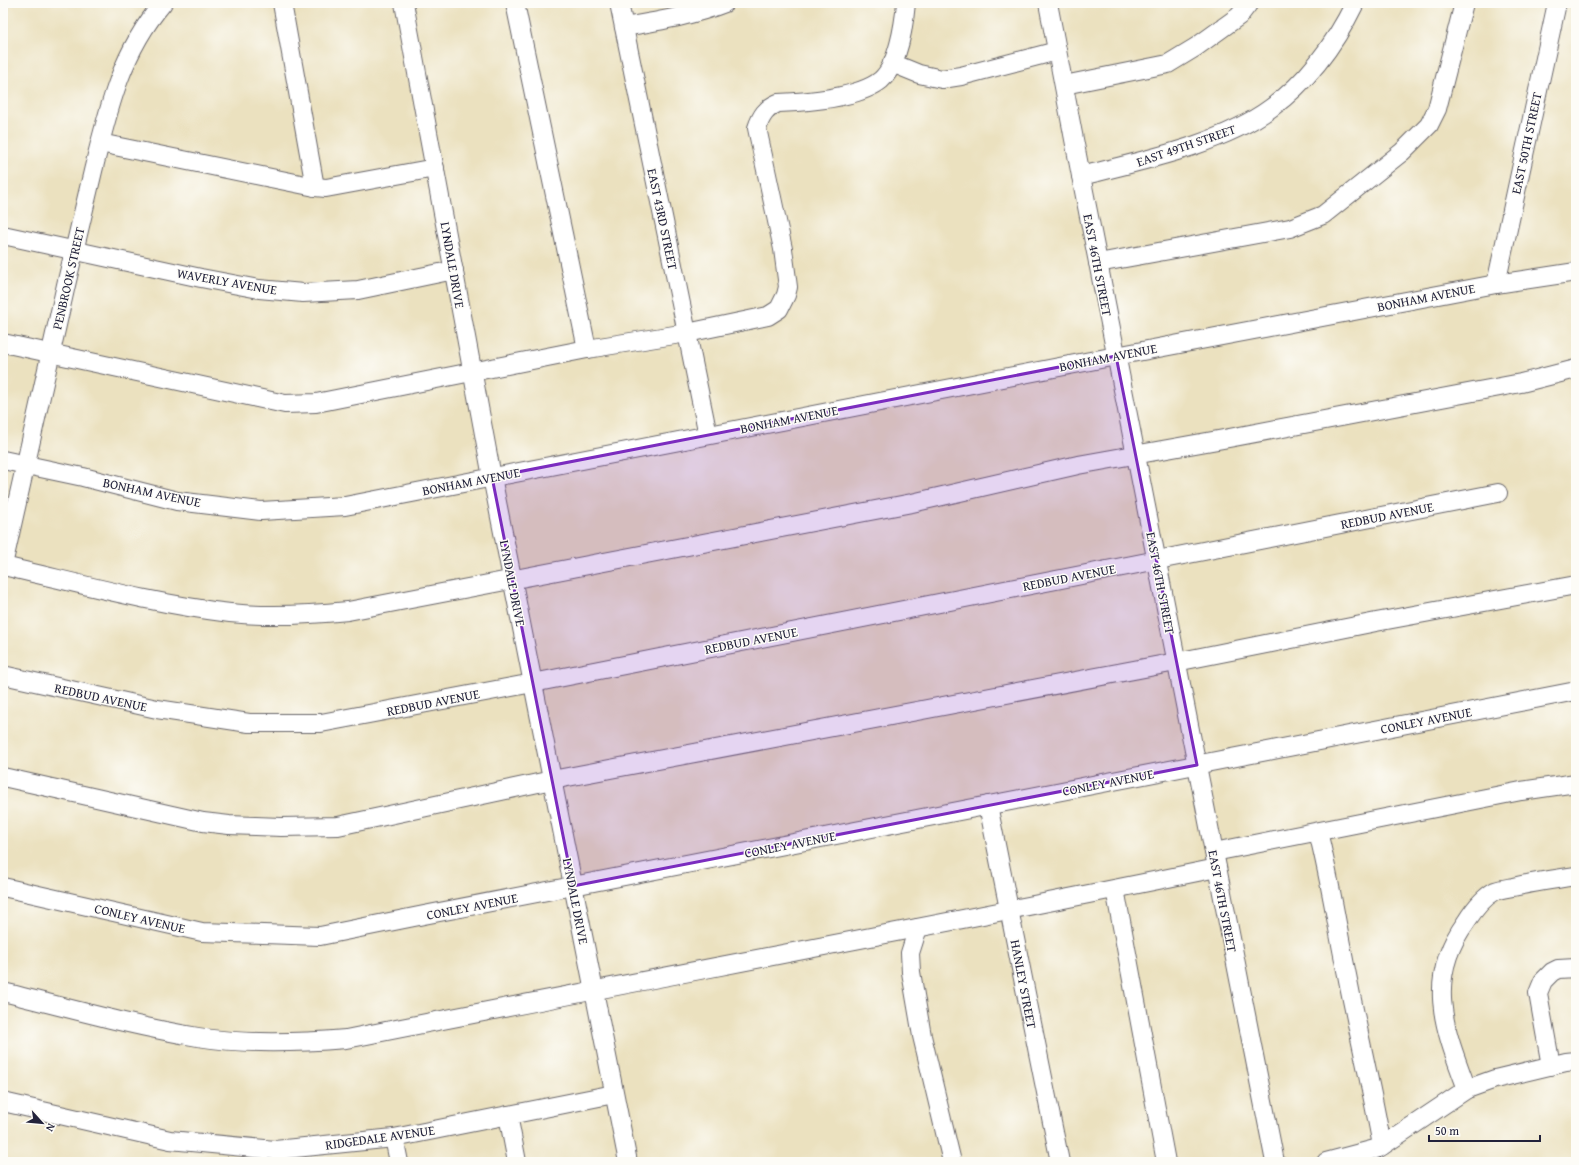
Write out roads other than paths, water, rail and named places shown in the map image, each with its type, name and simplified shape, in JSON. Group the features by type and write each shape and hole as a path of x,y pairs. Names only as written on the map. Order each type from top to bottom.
{"street":[{"name":"PENBROOK STREET","path":"3,566 74,251 115,87 126,59 141,32 163,3"},
{"path":"282,3 315,187"},
{"name":"LYNDALE DRIVE","path":"404,3 492,477 628,1162"},
{"path":"515,3 587,349"},
{"name":"EAST 43RD STREET","path":"619,3 708,435"},
{"path":"624,27 686,16 725,3"},
{"path":"3,343 285,404 316,403 587,349 687,333 768,316 779,309 788,287 783,249 757,128 762,116 770,106 778,103 848,95 867,89 882,79 898,50 906,3"},
{"name":"EAST 46TH STREET","path":"1048,3 1275,1162"},
{"path":"1064,85 1168,64 1196,47 1239,16 1249,3"},
{"name":"EAST 49TH STREET","path":"1081,176 1152,158 1203,142 1241,126 1270,109 1294,90 1314,68 1332,45 1355,3"},
{"path":"1098,263 1290,228 1323,215 1402,152 1429,126 1437,109 1464,3"},
{"name":"EAST 50TH STREET","path":"1496,284 1557,3"},
{"path":"892,63 919,74 942,79 961,76 1057,51"},
{"path":"100,143 326,188 435,168"},
{"name":"WAVERLY AVENUE","path":"3,235 201,278 259,288 304,293 358,290 454,270"},
{"name":"BONHAM AVENUE","path":"3,460 83,477 177,501 261,511 345,506 1116,356 1496,284 1576,272"},
{"path":"3,566 143,598 230,613 315,615 348,611 912,503 1078,465 1230,438 1521,382 1576,369"},
{"name":"REDBUD AVENUE","path":"3,675 157,709 249,723 321,723 533,683 1498,493"},
{"path":"3,777 203,822 229,825 281,827 338,826 552,780 1176,662 1369,623 1576,585"},
{"name":"CONLEY AVENUE","path":"3,887 202,932 320,936 1576,691"},
{"path":"3,992 160,1030 199,1037 250,1042 321,1041 346,1039 594,989 1010,911 1115,889 1318,832 1521,791 1576,783"},
{"name":"HANLEY STREET","path":"988,806 1060,1162"},
{"path":"1318,832 1324,853 1347,976 1372,1088 1382,1146"},
{"path":"1466,1089 1443,1018 1442,996 1444,973 1450,951 1459,931 1472,912 1496,891 1535,882 1576,876"},
{"path":"1115,889 1166,1162"},
{"path":"918,928 910,953 911,972 922,1036 952,1162"},
{"path":"1551,1066 1538,993 1543,981 1552,972 1558,969 1576,968"},
{"path":"1326,1162 1382,1146 1466,1089 1495,1079 1576,1061"},
{"name":"RIDGEDALE AVENUE","path":"3,1102 170,1140 275,1150 292,1155 394,1138 614,1094"},
{"path":"508,1115 517,1162"},
{"path":"394,1138 399,1162"}]}
